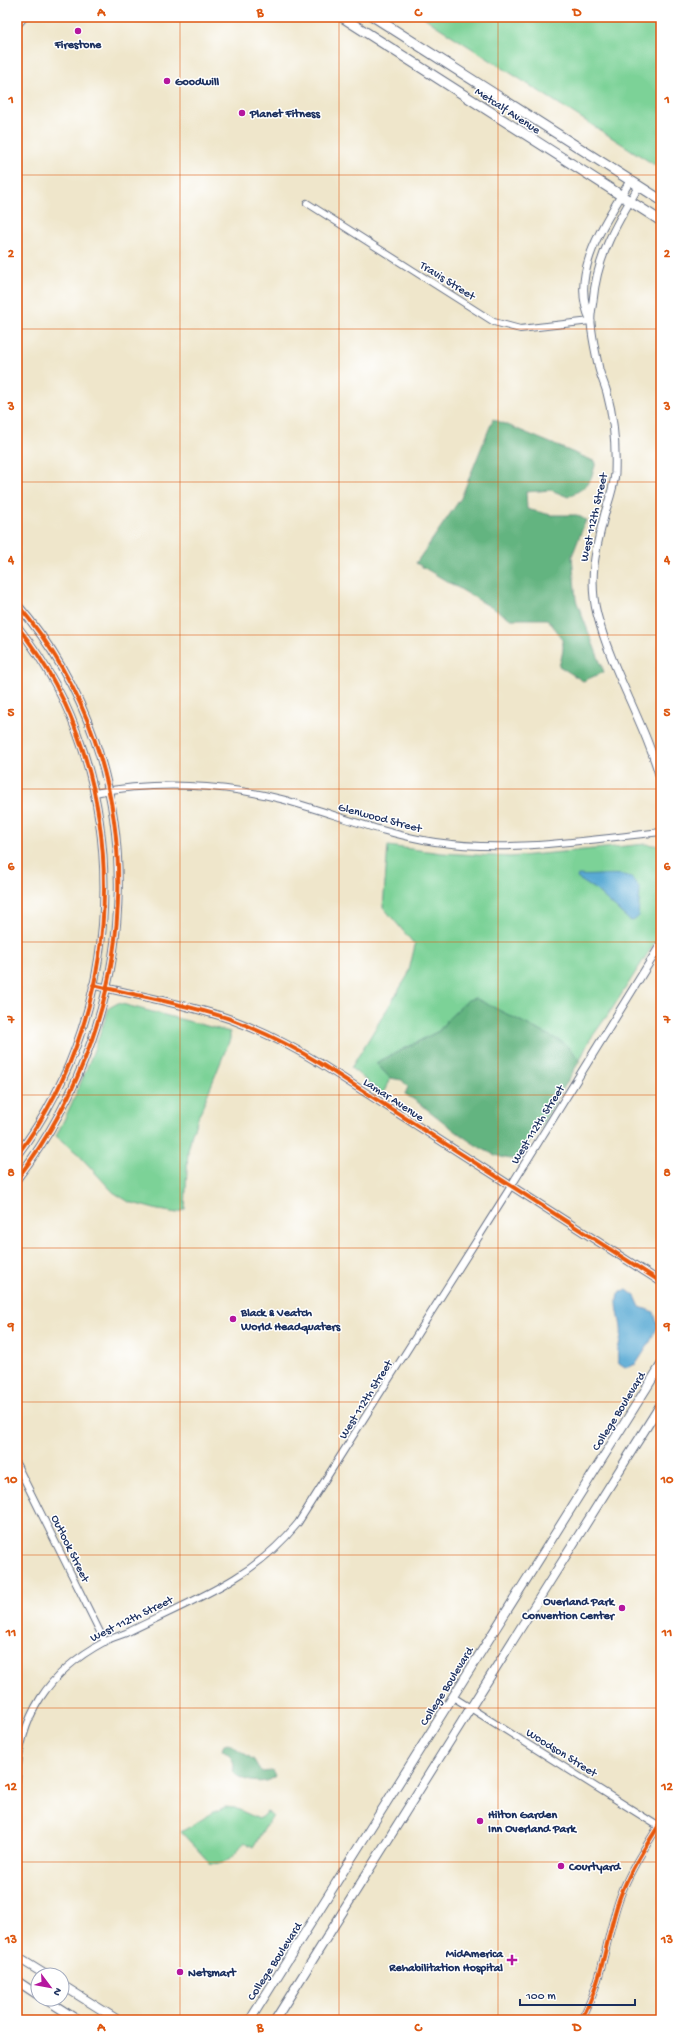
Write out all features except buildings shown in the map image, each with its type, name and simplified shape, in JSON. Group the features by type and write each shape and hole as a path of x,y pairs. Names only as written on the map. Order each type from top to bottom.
{"main road":[{"name":"Metcalf Avenue","path":"342,17 661,221"},
{"name":"Metcalf Avenue","path":"374,17 661,200"},
{"name":"College Boulevard","path":"250,2020 661,1364"},
{"path":"275,2020 661,1404"},
{"path":"17,1957 33,1967"},
{"path":"17,1981 30,1990"},
{"path":"70,1990 118,2020"},
{"path":"58,2007 78,2020"}],"street":[{"path":"17,25 24,17"},
{"name":"West 112th Street","path":"591,321 584,308 583,298 588,266 599,233 630,181"},
{"name":"West 112th Street","path":"639,186 602,255 595,282 591,321 599,370 607,393 615,430 615,460 613,487 597,544 594,563 594,594 605,638 644,734 661,781"},
{"name":"Travis Street","path":"307,203 494,322 520,329 591,321"},
{"path":"17,604 51,649 77,698 95,739 109,790 117,839 119,885 115,939 107,989 90,1045 68,1097 45,1138 17,1179"},
{"path":"17,626 52,678 66,706 85,755 95,793 103,842 104,886 102,927 93,985 83,1022 65,1070 40,1121 17,1155"},
{"name":"Glenwood Street","path":"95,793 144,786 170,786 254,793 406,837 464,845 526,846 661,832"},
{"name":"West 112th Street","path":"17,1780 22,1738 28,1721 44,1692 65,1668 105,1642 234,1579 254,1566 286,1538 311,1506 661,944"},
{"name":"Lamar Avenue","path":"93,985 214,1014 248,1026 285,1043 321,1064 661,1282"},
{"name":"Outlook Street","path":"17,1465 105,1642"},
{"name":"Woodson Street","path":"453,1697 470,1709 660,1824"},
{"path":"582,2020 599,1979 613,1920 623,1889 639,1858 660,1824"}],"green space":[{"path":"424,17 661,17 661,169 432,23"},
{"path":"493,419 596,462 592,476 587,484 568,497 551,490 526,492 527,509 551,515 577,515 586,520 572,556 576,600 604,672 583,681 559,666 563,651 562,640 547,619 511,619 416,563 461,498"},
{"path":"646,844 661,846 661,922 657,939 612,1009 589,1041 580,1060 564,1043 448,1019 439,1031 376,1063 390,1078 383,1094 351,1068 408,975 415,945 383,907 388,846 442,853 510,857"},
{"path":"475,998 564,1043 580,1060 536,1135 516,1159 503,1157 489,1152 459,1134 405,1094 408,1087 402,1080 390,1078 376,1063 439,1031 448,1019 468,1000"},
{"path":"118,1003 230,1032 230,1039 192,1133 188,1151 185,1209 177,1213 158,1210 129,1202 113,1192 78,1154 56,1136 85,1073 109,1008"},
{"path":"228,1743 254,1760 261,1772 272,1771 275,1776 266,1781 254,1782 237,1775 233,1772 234,1764 232,1759 222,1750 224,1744"},
{"path":"225,1807 235,1808 259,1819 267,1812 273,1815 253,1847 244,1842 226,1861 221,1863 210,1863 181,1832"}],"water":[{"path":"617,874 631,878 640,890 638,917 633,921 629,920 596,890 577,878 578,875"},
{"path":"627,1290 635,1296 640,1307 654,1312 658,1326 649,1344 636,1364 625,1368 619,1364 617,1354 621,1333 617,1299 620,1291"}],"cycle path":[{"path":"17,604 63,669 95,740 113,814 118,890 111,967 91,1041 60,1113 17,1179"},
{"path":"17,626 56,685 83,750 99,819 104,890 98,961 82,1030 55,1096 17,1155"},
{"path":"93,985 179,1005 230,1019 288,1045 321,1064 661,1282"},
{"path":"581,2020 595,1989 615,1913 624,1887 639,1858 661,1822"}],"place":[{"name":"Firestone","path":"78,31"},
{"name":"Goodwill","path":"167,81"},
{"name":"Planet Fitness","path":"242,113"},
{"name":"Black & Veatch World Headquaters","path":"233,1319"},
{"name":"Overland Park Convention Center","path":"622,1608"},
{"name":"Hilton Garden Inn Overland Park","path":"480,1821"},
{"name":"Courtyard","path":"561,1866"},
{"name":"MidAmerica Rehabilitation Hospital","path":"512,1960"},
{"name":"Netsmart","path":"180,1972"}]}
